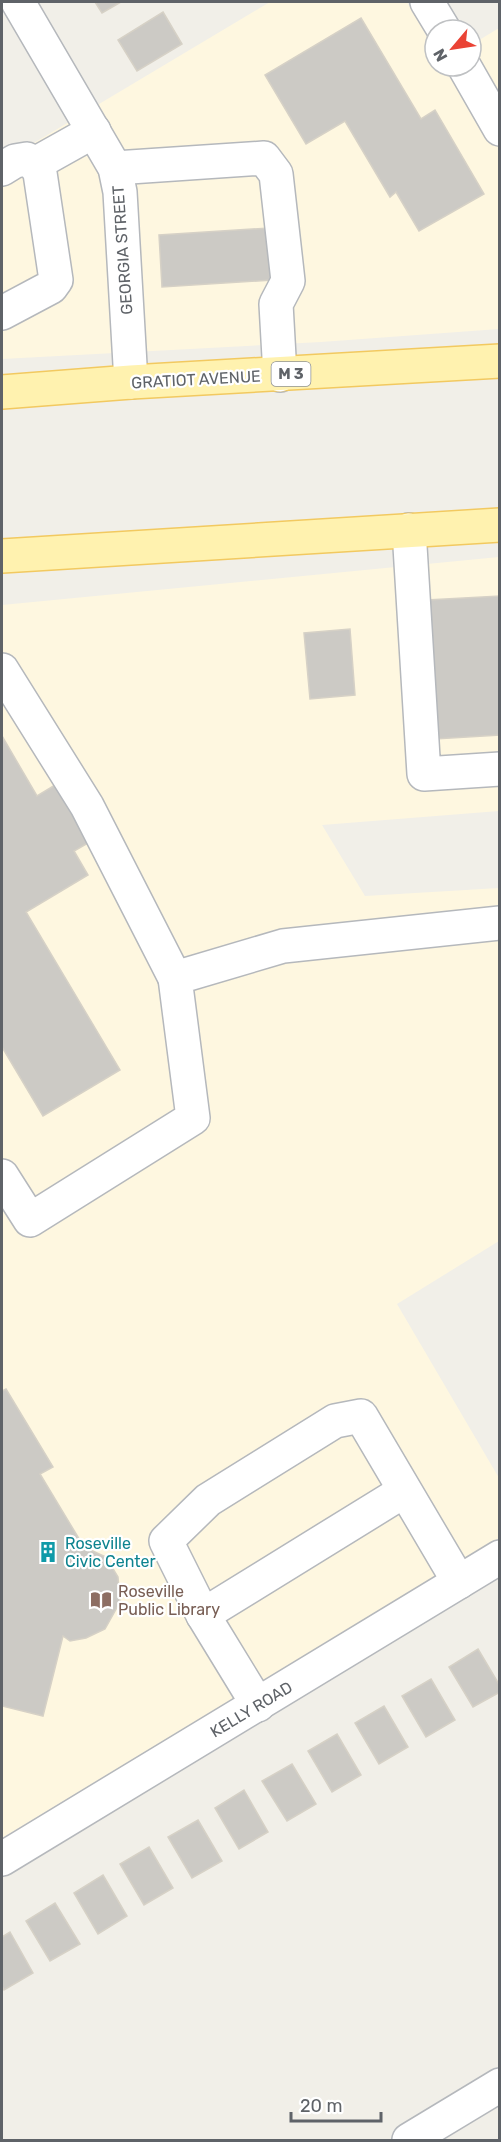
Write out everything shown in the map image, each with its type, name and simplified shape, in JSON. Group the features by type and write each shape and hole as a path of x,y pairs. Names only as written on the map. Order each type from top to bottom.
{"main road":[{"name":"GRATIOT AVENUE","path":"2,392 131,382 500,362"},
{"path":"2,556 500,525"}],"street":[{"name":"GEORGIA STREET","path":"18,2 115,168 120,192 131,382"},
{"path":"427,2 437,18"},
{"path":"471,78 500,129"},
{"path":"35,164 94,131"},
{"path":"115,168 264,158 271,164 276,174 288,281 276,304 280,375"},
{"path":"2,169 15,161 27,159 35,164 40,173 56,280 51,287 2,313"},
{"path":"409,530 424,774 500,769"},
{"path":"2,670 87,806 175,978 193,1118 30,1220 2,1176"},
{"path":"175,978 283,946 500,923"},
{"path":"258,1705 203,1615 166,1541 208,1500 335,1421 361,1416 459,1582"},
{"path":"203,1615 404,1491"},
{"name":"KELLY ROAD","path":"2,1859 500,1557"},
{"path":"409,2140 500,2085"}],"shaded area":[{"path":"270,2 407,2 423,30 423,78 483,78 483,38 499,28 499,329 321,342 2,359 2,162"},
{"path":"499,557 499,811 322,825 365,896 499,888 499,1241 397,1304 499,1478 499,1538 2,1838 2,605"}],"building":[{"path":"95,2 121,2 102,13"},
{"path":"163,12 182,44 137,71 118,40"},
{"path":"361,18 421,119 435,110 484,194 419,231 396,192 390,197 345,121 306,144 265,75"},
{"path":"269,228 272,280 162,287 159,235"},
{"path":"500,596 500,735 435,739 427,600"},
{"path":"350,629 355,695 310,699 304,633"},
{"path":"2,736 37,796 60,782 95,839 74,851 88,875 26,912 120,1070 43,1116 2,1047"},
{"name":"Roseville Civic Center","path":"6,1389 53,1467 40,1474 84,1547 106,1557 118,1577 120,1602 105,1629 86,1638 70,1641 63,1636 43,1716 2,1706 2,1391"},
{"path":"478,1649 500,1686 500,1692 473,1707 449,1667"},
{"path":"431,1679 455,1720 426,1737 402,1696"},
{"path":"384,1706 408,1747 379,1764 355,1723"},
{"path":"337,1734 361,1775 332,1792 308,1751"},
{"path":"292,1764 316,1804 287,1821 262,1781"},
{"path":"244,1790 268,1832 239,1849 215,1808"},
{"path":"198,1820 222,1861 192,1878 168,1837"},
{"path":"149,1847 173,1888 144,1905 120,1864"},
{"path":"103,1875 127,1916 98,1934 74,1893"},
{"path":"55,1903 80,1944 50,1961 26,1921"},
{"path":"10,1932 33,1973 4,1990 2,1986 2,1937"}],"place":[{"name":"Roseville Civic Center","path":"48,1552"},
{"name":"Roseville Public Library","path":"101,1600"}]}
